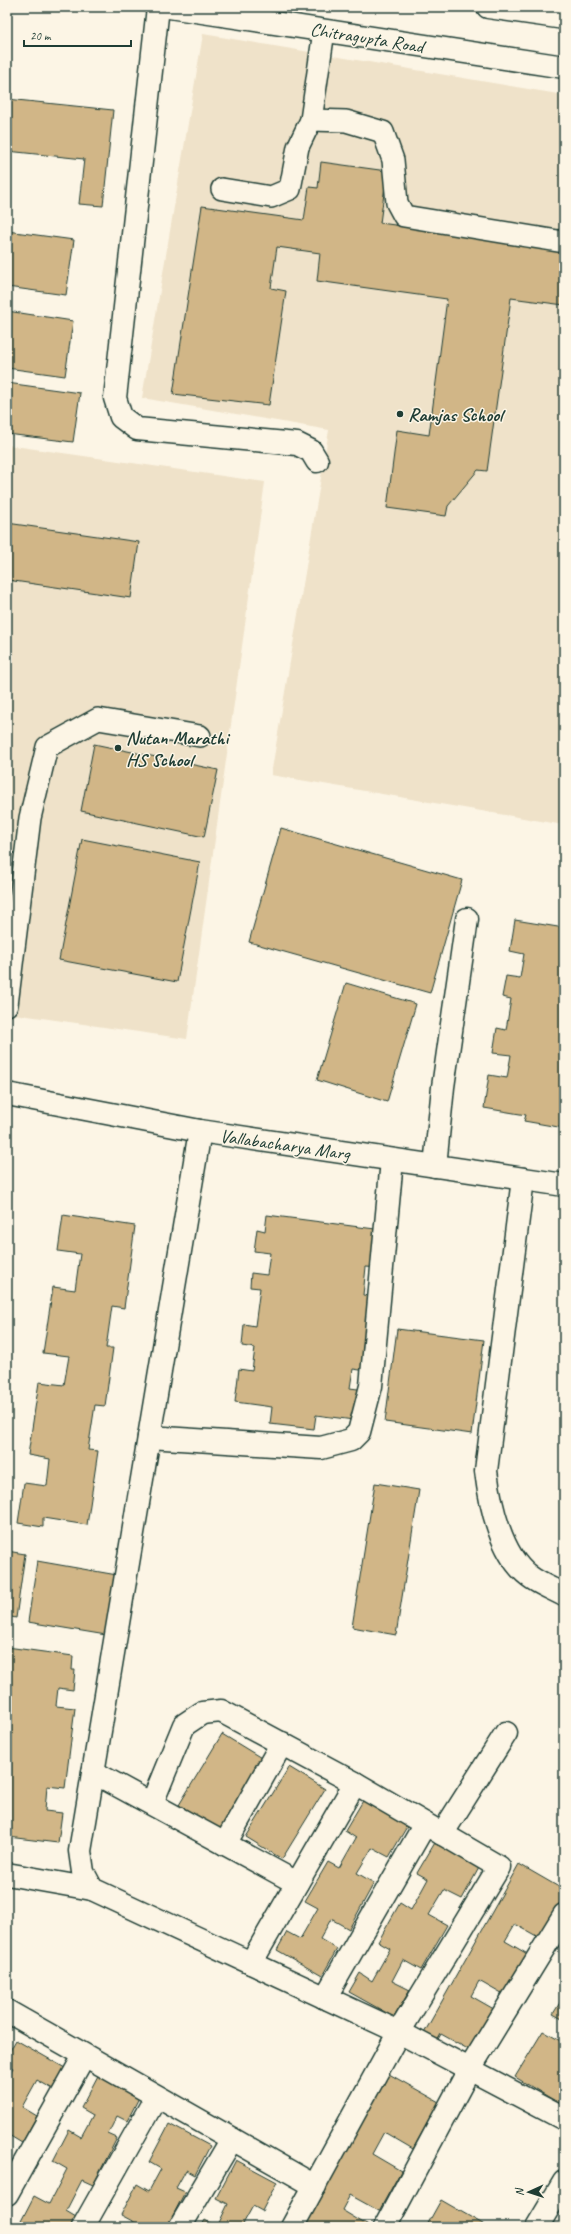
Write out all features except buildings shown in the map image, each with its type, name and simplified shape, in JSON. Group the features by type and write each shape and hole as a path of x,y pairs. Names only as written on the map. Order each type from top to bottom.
{"street":[{"path":"158,7 115,398 122,417 137,429 297,444 311,451 316,461"},
{"name":"Chitragupta Road","path":"169,7 564,67"},
{"path":"488,7 522,10 564,18"},
{"path":"435,1166 443,1087 467,919"},
{"name":"Vallabacharya Marg","path":"7,1094 200,1131 564,1185"},
{"path":"92,1889 83,1872 80,1851 200,1131"},
{"path":"149,1437 321,1448 351,1440 359,1432 371,1386 392,1160"},
{"path":"523,1179 486,1471 494,1517 513,1561 529,1576 564,1596"},
{"path":"152,1803 184,1725 202,1713 221,1711 355,1783 499,1867 399,2032 292,2227"},
{"path":"325,1998 434,1829 506,1733"},
{"path":"225,1844 282,1743"},
{"path":"94,1772 297,1883"},
{"path":"251,1963 355,1783"},
{"path":"7,1874 92,1889 399,2032 564,2119"},
{"path":"386,2227 469,2070 564,1915"},
{"path":"8,2014 315,2186"},
{"path":"7,2194 84,2056"},
{"path":"83,2227 156,2097"},
{"path":"180,2227 232,2139"},
{"path":"537,2227 564,2182"}],"lane":[{"path":"222,189 271,197 290,189 298,147 311,120 324,31"},
{"path":"311,120 346,120 384,132 393,160 397,203 404,216 564,242"},
{"path":"7,1005 30,818 48,747 98,719 200,736"}],"shaded area":[{"name":"Ramjas School","path":"203,34 564,95 564,825 271,775 329,430 142,398"},
{"name":"Nutan Marathi HS School","path":"7,445 265,482 187,1039 7,1013"}],"place":[{"name":"Ramjas School","path":"400,414"},
{"name":"Nutan Marathi HS School","path":"118,748"}]}
